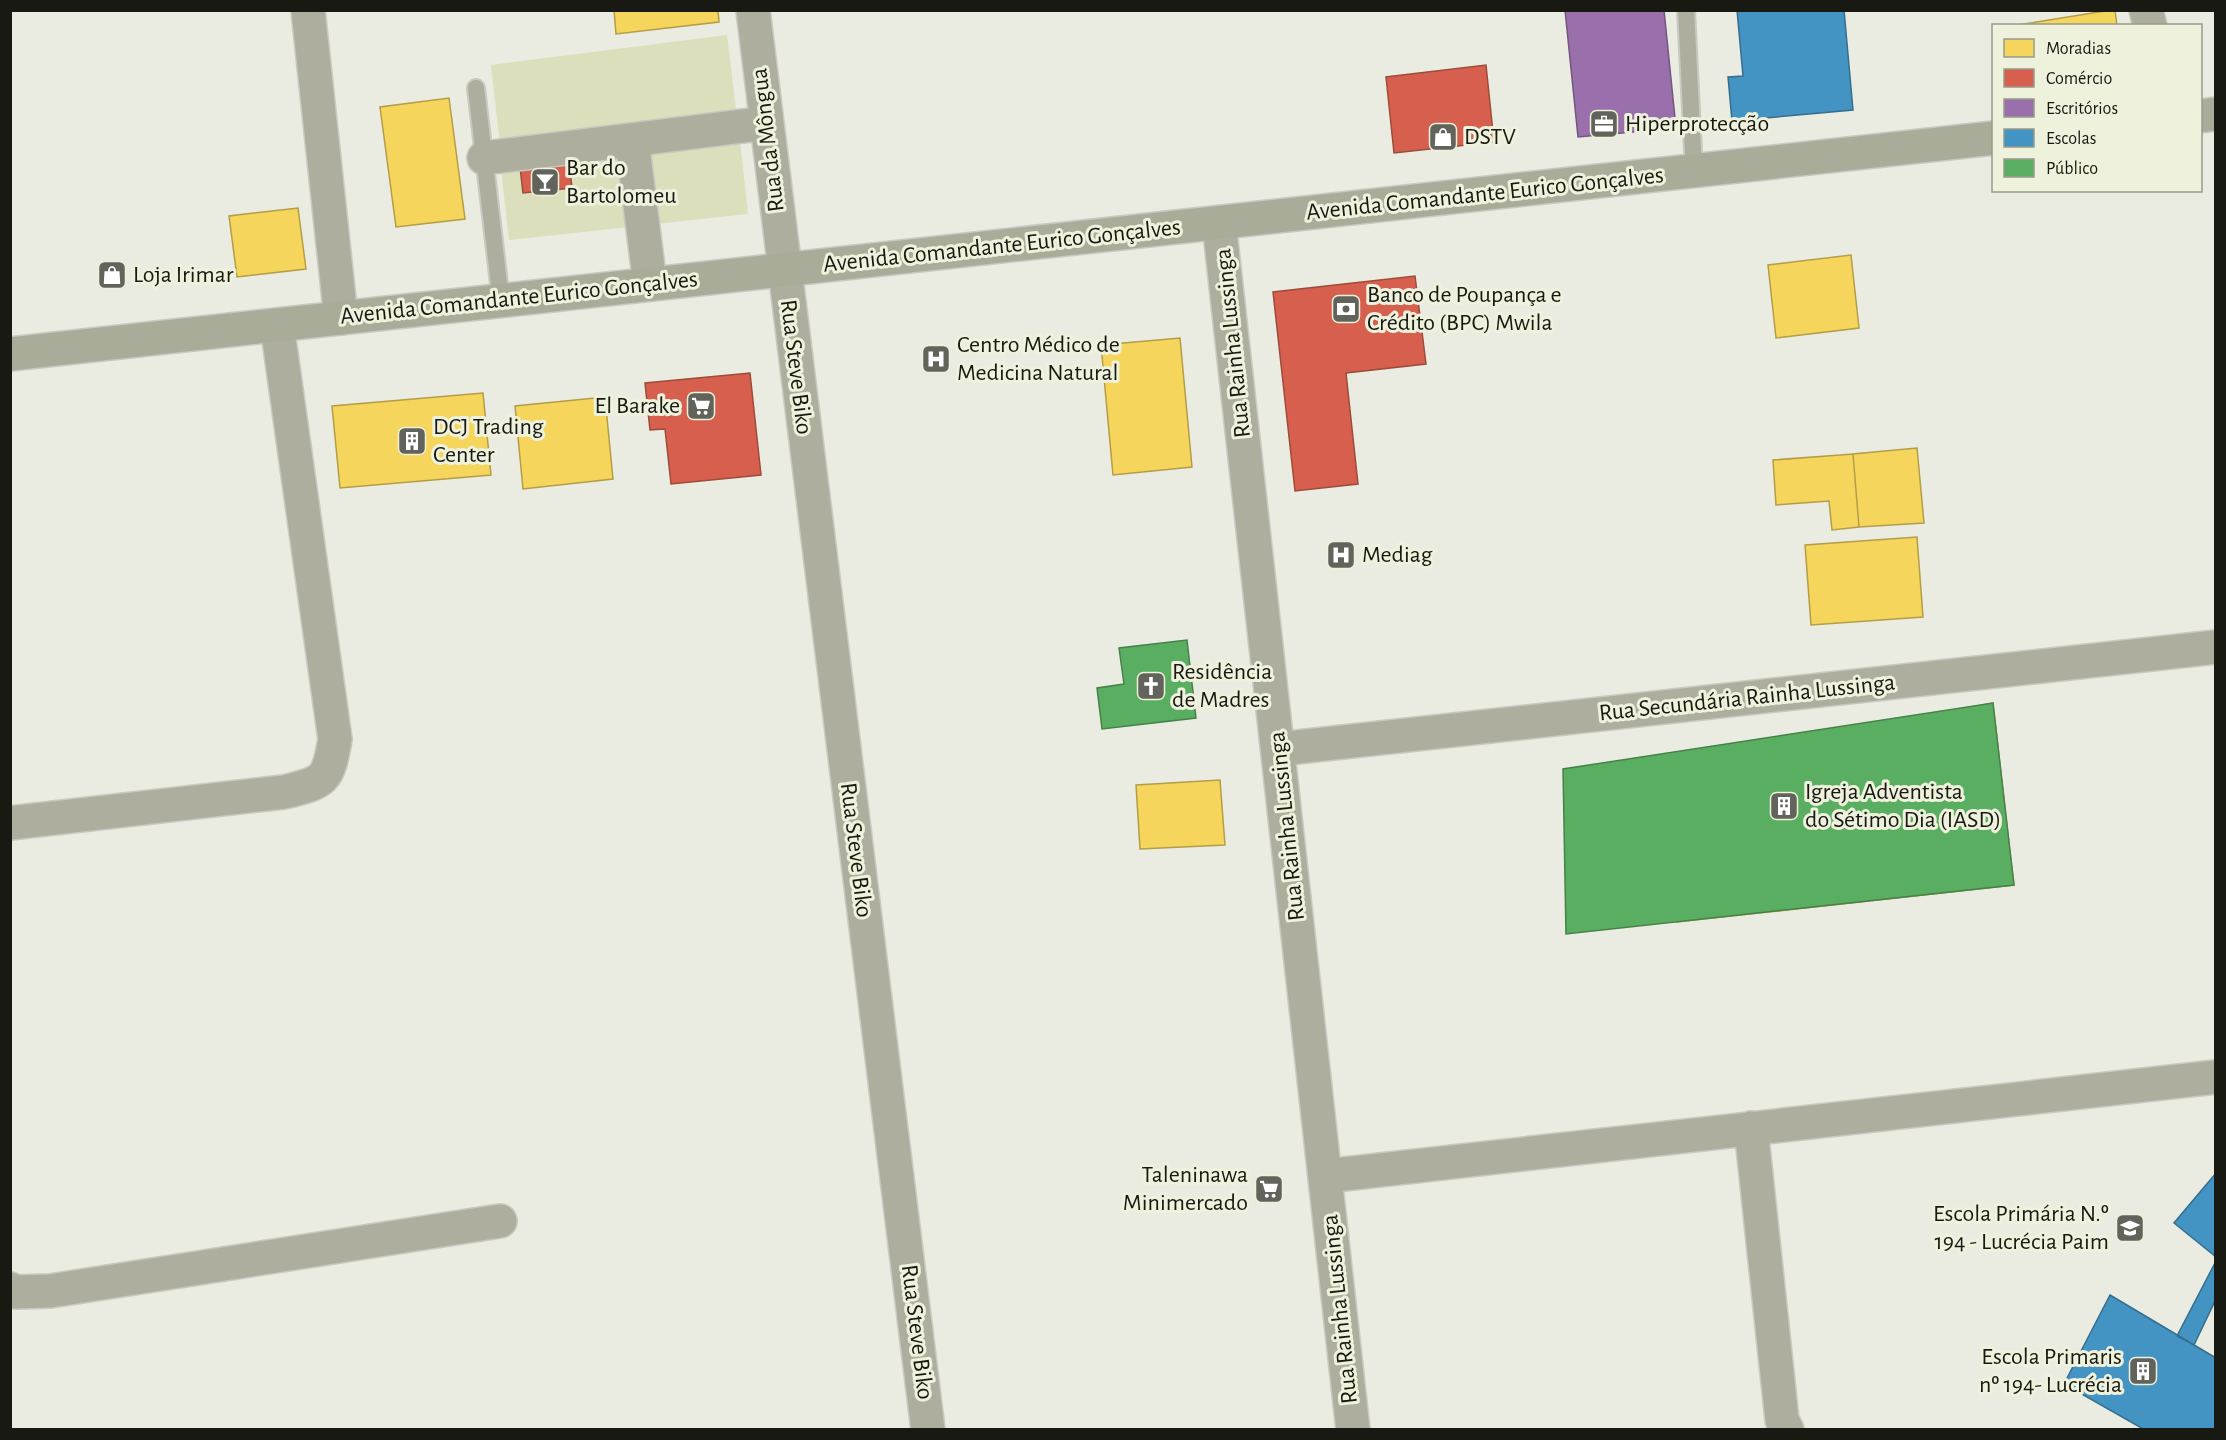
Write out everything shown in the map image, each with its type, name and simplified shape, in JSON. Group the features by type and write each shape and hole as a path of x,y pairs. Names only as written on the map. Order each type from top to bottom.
{"main road":[{"name":"Avenida Comandante Eurico Gonçalves","path":"10,354 1992,138"}],"street":[{"path":"308,10 341,318"},
{"name":"Rua da Môngua","path":"753,10 784,270"},
{"path":"484,158 766,123"},
{"path":"632,140 650,284"},
{"name":"Rua Rainha Lussinga","path":"1219,223 1353,1430"},
{"name":"Rua Steve Biko","path":"784,270 928,1430"},
{"path":"10,823 284,792 315,785 330,768 335,739 277,325"},
{"name":"Rua Secundária Rainha Lussinga","path":"1279,749 2216,646"},
{"path":"1326,1176 2216,1077"},
{"path":"1751,1128 1782,1420 1787,1430"},
{"path":"12,1294 50,1291 500,1221"}],"lane":[{"path":"1686,10 1694,171"},
{"path":"477,88 501,301"}],"green space":[{"path":"727,35 737,117 500,145 491,65"},
{"path":"740,141 748,214 656,224 648,152"},
{"path":"621,156 629,227 509,240 501,169"}],"building: Moradias":[{"path":"614,10 718,10 719,22 616,34"},
{"path":"2115,10 2117,24 2024,24"},
{"path":"449,98 465,219 396,227 380,107"},
{"path":"298,208 306,269 237,277 229,216"},
{"path":"1851,255 1859,328 1776,338 1768,265"},
{"path":"1180,338 1192,467 1113,475 1101,345"},
{"name":"DCJ Trading Center","path":"483,393 491,475 340,488 332,406"},
{"path":"605,397 613,479 523,489 515,406"},
{"path":"1917,448 1924,523 1859,527 1853,454"},
{"path":"1853,454 1859,527 1832,530 1829,501 1776,505 1773,460"},
{"path":"1917,537 1923,617 1811,625 1805,545"},
{"path":"1993,703 2009,844 1799,866 1785,741"},
{"path":"1785,741 1799,866 1748,872 1734,747"},
{"path":"1647,768 1663,902 1586,911 1569,777"},
{"path":"1220,780 1225,845 1140,849 1136,785"},
{"path":"2009,844 2014,885 1677,922 1673,880"}],"building: Comércio":[{"path":"1486,65 1494,142 1394,153 1386,77"},
{"path":"569,161 572,188 523,193 520,167"},
{"path":"1415,276 1426,364 1346,373 1358,484 1295,491 1273,292"},
{"name":"El Barake","path":"750,373 761,475 671,484 665,429 650,430 645,383"}],"building: Escritórios":[{"path":"1565,10 1664,10 1676,128 1578,137"}],"building: Escolas":[{"path":"1737,10 1844,10 1853,110 1732,121 1728,77 1743,76"},
{"path":"2216,1173 2216,1257 2174,1223"},
{"path":"2216,1261 2216,1299 2194,1345 2177,1336"},
{"name":"Escola Primaris nº 194- Lucrécia","path":"2110,1295 2216,1358 2216,1430 2145,1430 2064,1384"}],"building: Público":[{"name":"Residência de Madres","path":"1187,640 1196,718 1102,729 1097,688 1124,684 1119,648"},
{"name":"Igreja Adventista do Sétimo Dia (IASD)","path":"1993,703 2014,885 1566,934 1563,769"}],"place":[{"name":"Hiperprotecção","path":"1604,124"},
{"name":"DSTV","path":"1443,137"},
{"name":"Bar do Bartolomeu","path":"545,182"},
{"name":"Loja Irimar","path":"112,275"},
{"name":"Banco de Poupança e Crédito (BPC) Mwila","path":"1346,309"},
{"name":"Centro Médico de Medicina Natural","path":"936,359"},
{"name":"El Barake","path":"701,406"},
{"name":"DCJ Trading Center","path":"412,441"},
{"name":"Mediag","path":"1341,555"},
{"name":"Residência de Madres","path":"1151,686"},
{"name":"Igreja Adventista do Sétimo Dia (IASD)","path":"1784,806"},
{"name":"Taleninawa Minimercado","path":"1269,1189"},
{"name":"Escola Primária N.º 194 - Lucrécia Paim","path":"2130,1228"},
{"name":"Escola Primaris nº 194- Lucrécia","path":"2143,1371"}]}
